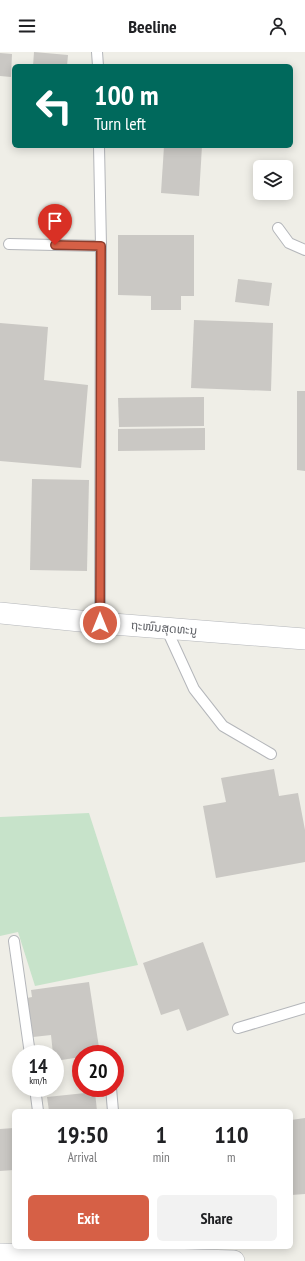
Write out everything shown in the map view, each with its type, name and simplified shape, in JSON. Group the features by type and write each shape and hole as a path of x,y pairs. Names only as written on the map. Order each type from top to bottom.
{"street":[{"name":"ຖະໜົນສຸດທະນູ","path":"0,613 100,623 305,639"},
{"path":"0,1254 57,1251 127,1252 159,1260 234,1261"}],"lane":[{"path":"97,52 98,64"},
{"path":"99,148 101,246 100,623"},
{"path":"278,228 289,243 305,250"},
{"path":"9,244 101,246"},
{"path":"166,628 194,689 223,726 271,754"},
{"path":"14,941 29,1045"},
{"path":"238,1028 305,1008"},
{"path":"36,1097 38,1109"},
{"path":"112,1097 113,1109"}],"green space":[{"path":"89,813 138,965 35,986 18,932 0,936 0,817"}],"building":[{"path":"34,52 68,55 67,64 33,64"},
{"path":"0,53 12,54 11,77 0,76"},
{"path":"164,148 202,148 199,196 161,193"},
{"path":"118,235 194,235 194,296 181,296 181,310 151,310 151,296 118,295"},
{"path":"238,279 272,283 269,306 235,302"},
{"path":"194,320 273,323 271,391 191,388"},
{"path":"0,323 48,327 44,380 88,385 81,468 0,461"},
{"path":"297,391 305,391 305,471 297,470"},
{"path":"204,397 204,426 119,427 118,398"},
{"path":"205,428 205,450 118,451 118,429"},
{"path":"32,479 89,480 87,571 30,570"},
{"path":"274,769 279,796 298,793 305,830 305,862 216,878 203,806 226,802 221,778"},
{"path":"203,942 229,1015 187,1031 179,1009 161,1015 143,963"},
{"path":"89,982 99,1045 72,1045 72,1058 64,1060 64,1045 52,1045 51,1035 33,1037 27,998 32,997 31,990"},
{"path":"72,1094 72,1097 96,1097 97,1109 49,1109 47,1097 64,1097 64,1095"},
{"path":"305,1118 305,1194 293,1195 293,1120"},
{"path":"12,1128 12,1170 0,1171 0,1129"}],"route":[{"path":"55,245 101,246 100,623"}]}
